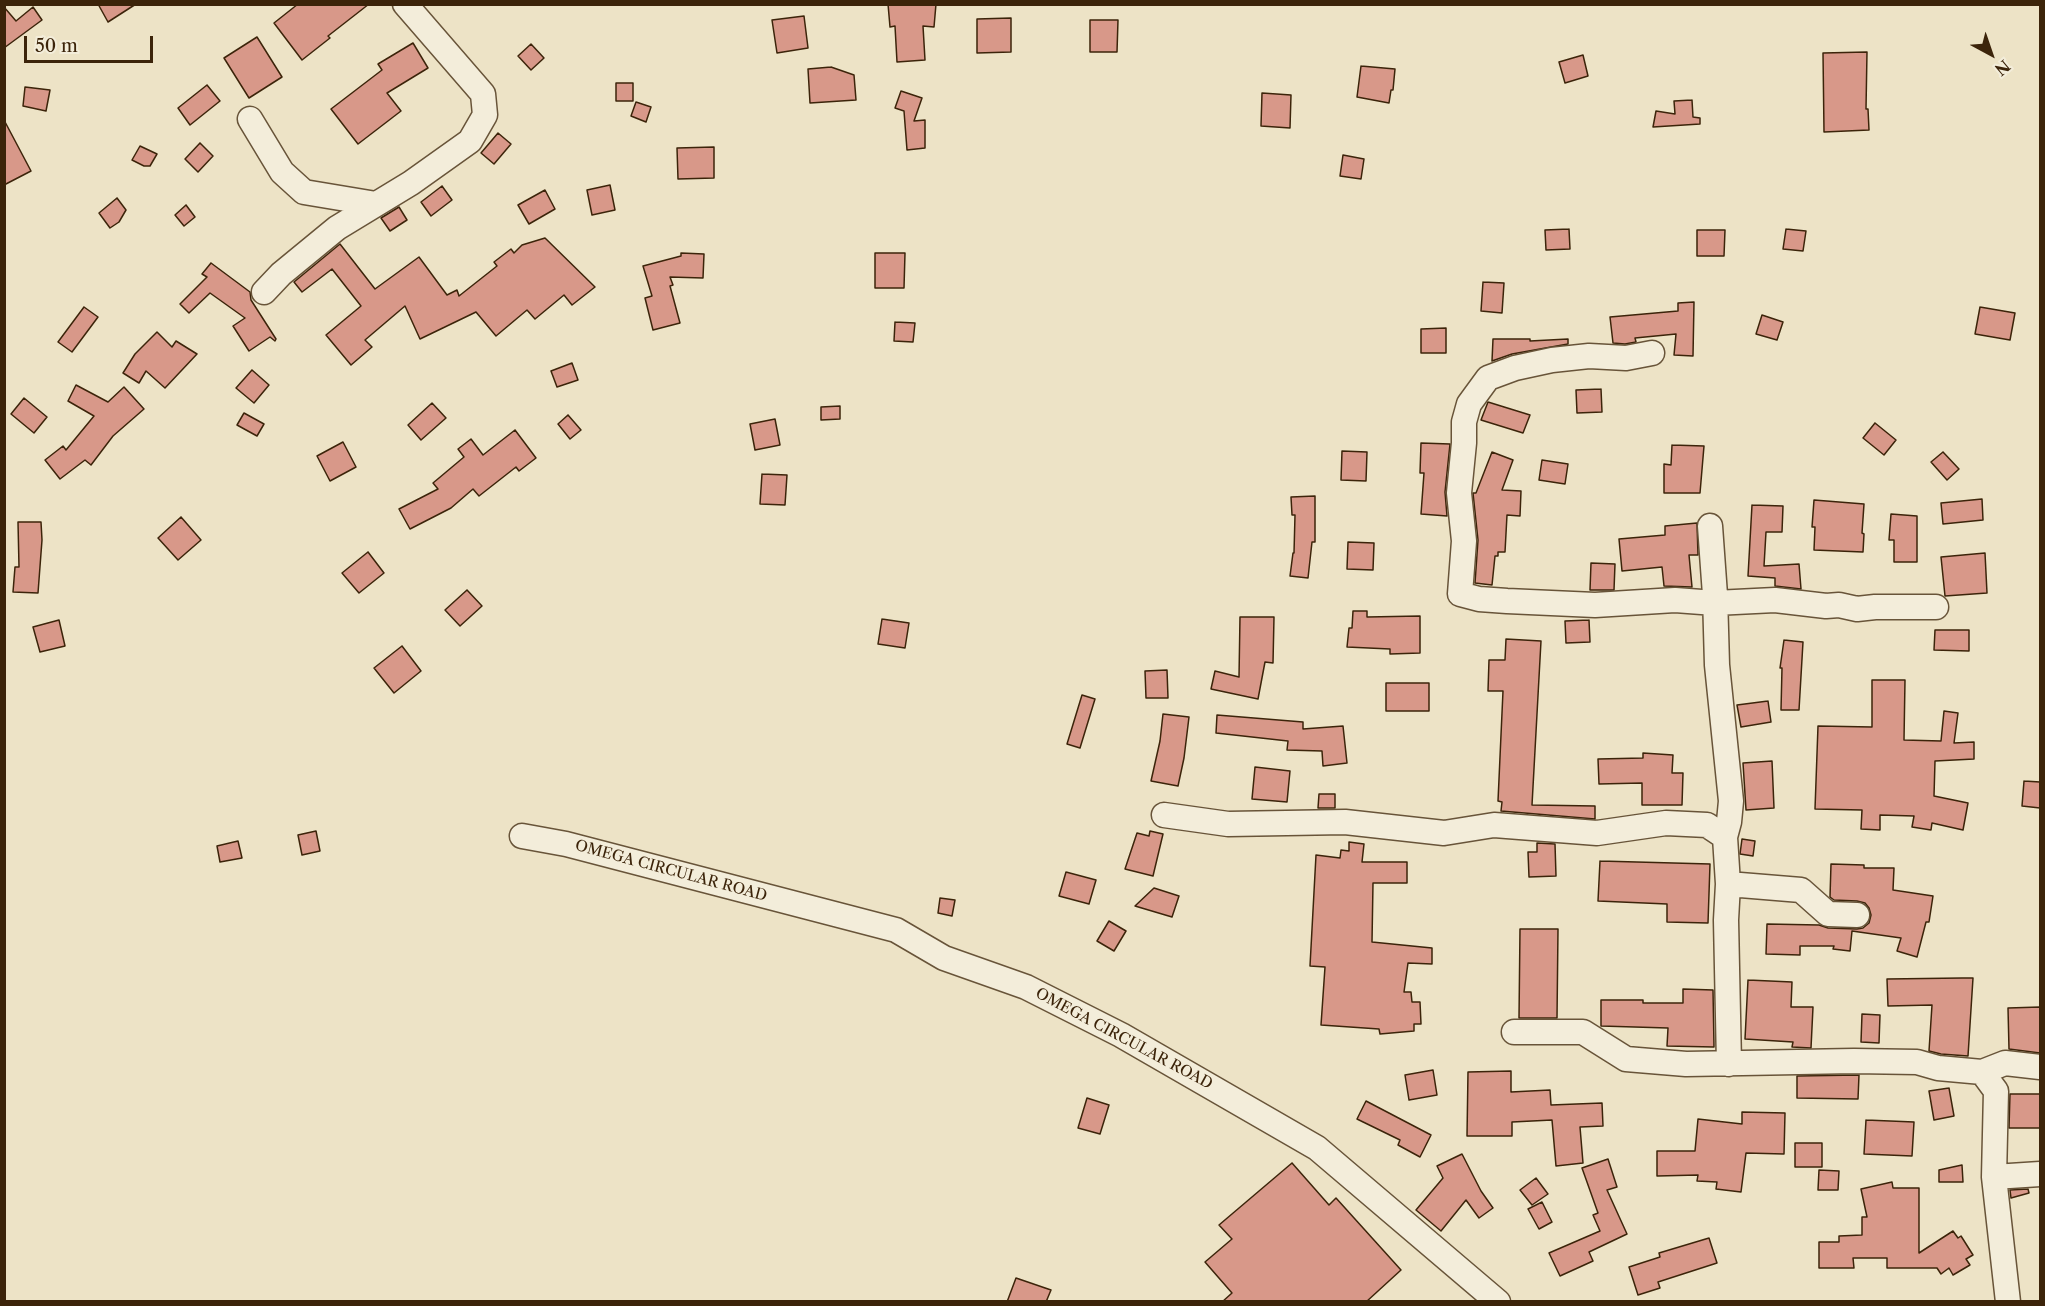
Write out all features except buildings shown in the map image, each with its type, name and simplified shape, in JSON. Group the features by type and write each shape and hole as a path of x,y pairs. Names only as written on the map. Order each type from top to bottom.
{"street":[{"path":"264,292 280,274 337,228 411,183 470,141 484,115 483,94 405,4"},
{"path":"250,119 282,172 304,192 376,204"},
{"path":"1652,353 1626,358 1590,356 1552,360 1515,368 1488,378 1469,404 1464,422 1459,493 1464,541 1460,594 1479,599 1595,604 1675,600 1715,603 1775,600 1826,606 1839,605 1857,609 1875,606 1936,607"},
{"path":"1710,526 1717,664 1731,801 1725,837 1728,884 1726,920 1729,1064"},
{"path":"1164,815 1228,824 1345,822 1444,833 1494,825 1597,833 1666,823 1707,825 1725,837"},
{"name":"OMEGA CIRCULAR ROAD","path":"522,836 566,844 896,930 944,958 1026,987 1121,1035 1317,1148 1498,1302"},
{"path":"1728,884 1801,890 1828,915 1857,915"},
{"path":"1514,1032 1583,1032 1626,1059 1686,1064 1917,1062 1938,1068 1982,1072 2005,1063 2040,1067"},
{"path":"1982,1072 1996,1091 1994,1177 2008,1302"},
{"path":"1994,1177 2040,1174"}]}
